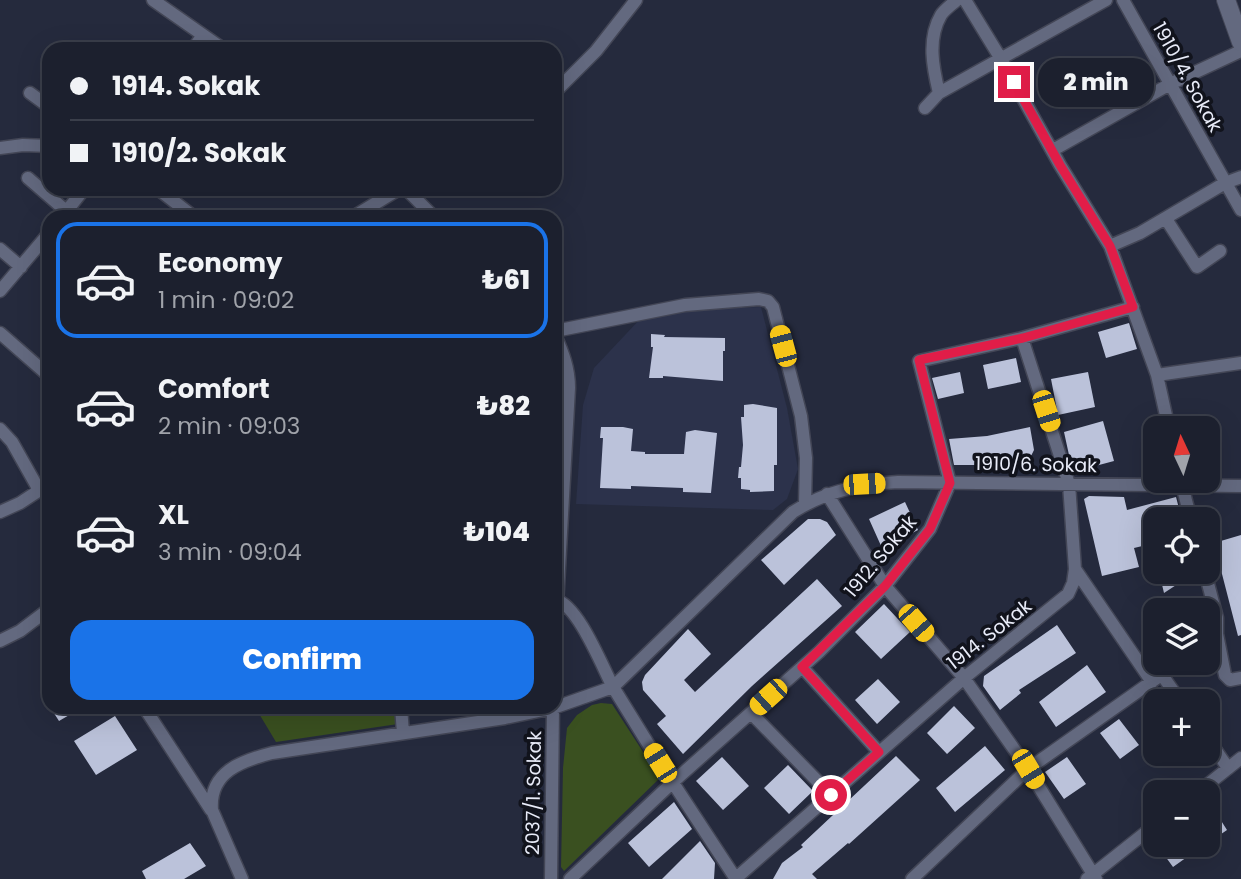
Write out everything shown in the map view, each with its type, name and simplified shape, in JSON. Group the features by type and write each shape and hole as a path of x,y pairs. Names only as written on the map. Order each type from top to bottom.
{"street":[{"path":"153,0 212,42"},
{"path":"562,85 597,51 636,0"},
{"path":"939,93 933,67 932,43 941,15 957,0"},
{"path":"965,0 1110,246 1157,375 1166,416"},
{"path":"925,108 939,93 1105,0"},
{"name":"1910/4. Sokak","path":"1123,0 1241,210"},
{"path":"1214,0 1238,35"},
{"path":"1226,0 1238,35"},
{"path":"198,42 203,36"},
{"path":"1053,150 1170,84 1241,51"},
{"path":"30,93 42,102"},
{"path":"0,148 42,146"},
{"path":"1110,246 1166,219 1225,183 1241,177"},
{"path":"28,178 42,191"},
{"path":"47,196 63,210"},
{"path":"167,196 185,210"},
{"path":"364,210 388,196"},
{"path":"413,196 427,210"},
{"path":"1166,219 1197,267 1220,251"},
{"path":"0,291 42,242"},
{"path":"0,249 21,267"},
{"path":"562,332 693,304 759,299 768,301 774,310 801,416 806,458 805,504"},
{"path":"950,483 919,360 1023,338 1133,307"},
{"path":"0,333 42,370"},
{"name":"1914. Sokak","path":"736,879 964,678 1068,594 1075,569 1069,484 1023,338"},
{"path":"562,352 569,371 562,454"},
{"path":"1157,375 1241,363"},
{"path":"0,429 42,484"},
{"name":"1912. Sokak","path":"570,879 673,782 802,667 885,586 930,529 950,483"},
{"name":"1910/6. Sokak","path":"613,687 793,512 827,494 864,484 1143,483"},
{"name":"1910/6. Sokak","path":"1220,484 1241,485"},
{"path":"0,512 42,488"},
{"path":"827,494 885,586 964,678 1028,769 1091,877 1143,835"},
{"path":"1075,569 1168,689"},
{"path":"562,602 576,617 613,687 736,879"},
{"path":"0,640 20,631 42,614"},
{"path":"1220,660 1225,675 1230,680 1241,678"},
{"path":"802,667 879,752"},
{"path":"912,879 1028,769 1161,675"},
{"path":"562,705 613,687"},
{"path":"751,713 831,795"},
{"path":"149,714 212,810 242,879"},
{"path":"402,714 403,733"},
{"path":"212,810 212,792 216,781 254,757 524,714"},
{"name":"2037/1. Sokak","path":"551,879 553,714"},
{"path":"1220,756 1228,768"},
{"path":"1213,780 1241,758"}],"shaded area":[{"path":"761,307 787,408 798,469 787,499 773,510 576,504 583,405 594,368 642,317 680,310"}],"green space":[{"path":"612,704 660,778 564,871 561,867 563,768 567,728 577,715 592,705"},
{"path":"259,714 397,714 398,724 276,742"}],"building":[{"path":"1129,323 1137,349 1106,358 1098,332"},
{"path":"651,334 665,335 664,337 725,338 723,381 663,376 649,378 653,347"},
{"path":"1016,358 1021,382 988,389 983,365"},
{"path":"960,372 964,393 938,399 932,378"},
{"path":"1088,372 1095,407 1058,415 1051,379"},
{"path":"744,405 777,408 774,491 750,492 741,489 741,478 738,478 743,445 741,417 744,417"},
{"path":"1103,421 1114,461 1084,469 1069,455 1064,432"},
{"path":"601,427 633,429 631,451 645,454 684,454 686,432 695,430 717,433 711,493 683,492 683,488 600,488 603,438 600,438"},
{"path":"1030,427 1034,450 1031,456 1001,465 954,465 949,439 987,436"},
{"path":"1089,496 1124,497 1127,510 1176,497 1179,507 1143,507 1143,546 1134,548 1139,567 1102,576 1084,499"},
{"path":"905,502 918,530 882,548 869,519"},
{"path":"808,519 827,522 836,535 784,585 761,560"},
{"path":"1241,535 1241,635 1238,636 1220,566 1220,541"},
{"path":"817,579 842,606 752,686 683,754 657,724 666,716 643,690 645,675 688,629 711,654 684,680 695,692"},
{"path":"1162,584 1178,584 1164,593"},
{"path":"884,604 910,632 881,659 855,632"},
{"path":"1057,625 1076,653 1019,690 1021,693 1000,710 983,686 984,676"},
{"path":"1087,665 1106,692 1056,727 1039,702"},
{"path":"878,679 900,702 877,724 855,700"},
{"path":"954,706 975,728 947,754 927,733"},
{"path":"54,714 71,714 59,721"},
{"path":"115,716 137,750 96,775 74,741"},
{"path":"1119,719 1139,745 1120,759 1100,733"},
{"path":"985,746 1005,770 955,812 936,788"},
{"path":"896,756 920,780 812,874 817,879 773,879 782,863 803,847 801,845"},
{"path":"722,757 749,786 723,810 696,781"},
{"path":"1067,757 1086,784 1064,799 1045,772"},
{"path":"788,765 813,791 789,814 764,788"},
{"path":"674,802 692,829 649,867 628,843"},
{"path":"1220,819 1227,830 1220,835"},
{"path":"700,841 715,863 714,879 662,879"},
{"path":"190,843 206,866 184,879 146,879 142,871"},
{"path":"1166,857 1187,857 1173,867"}],"route":[{"path":"831,795 879,752 802,667 885,586 930,529 950,483 919,360 1023,338 1133,307 1110,246 1060,165 1014,82"}]}
